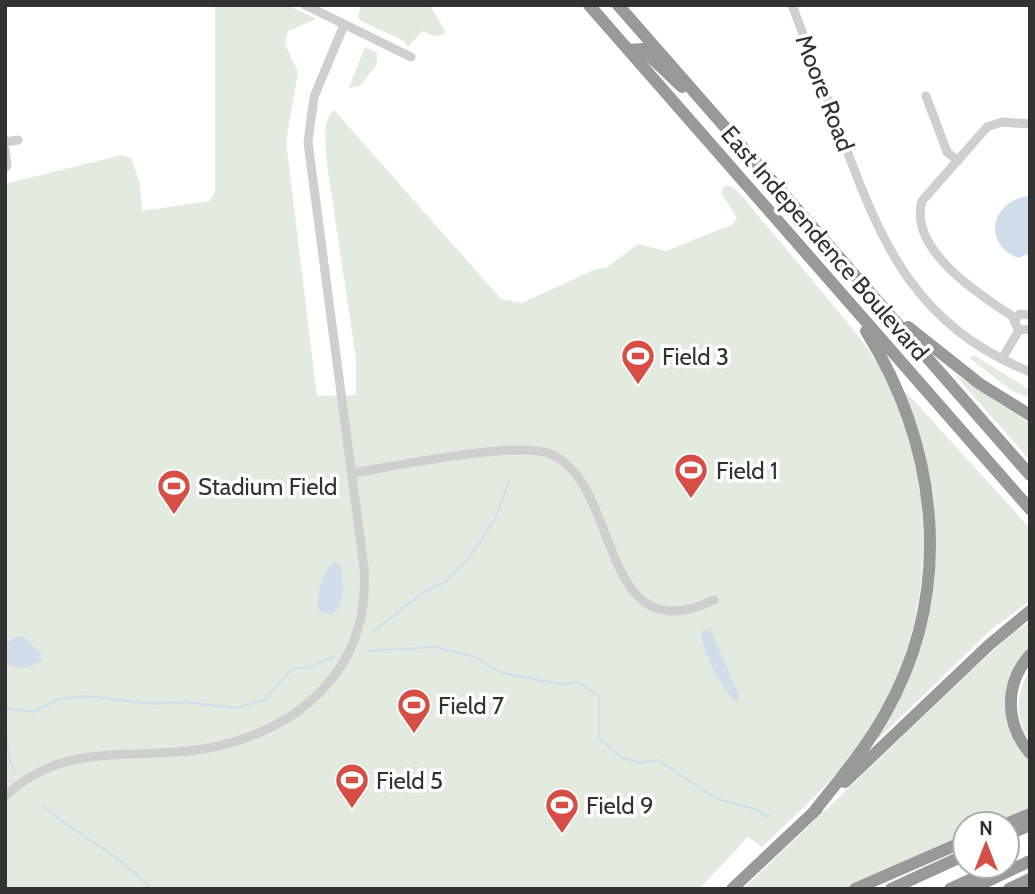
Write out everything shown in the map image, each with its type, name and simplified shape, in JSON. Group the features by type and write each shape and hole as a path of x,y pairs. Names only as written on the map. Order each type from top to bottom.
{"highway":[{"name":"East Independence Boulevard","path":"589,5 1030,509"},
{"name":"East Independence Boulevard","path":"618,5 1030,475"},
{"path":"628,50 638,48 645,52 711,112"},
{"path":"813,813 859,755 896,694 920,628 930,558 927,490 911,422 883,358 847,301"},
{"path":"879,303 980,384 1030,415"},
{"path":"732,889 989,645 1030,611"},
{"path":"1030,656 1014,681 1011,707 1016,732 1030,753"},
{"path":"855,889 951,847"},
{"path":"891,889 951,861"},
{"path":"971,889 1030,861"},
{"path":"1009,889 1030,879"},
{"path":"950,889 970,880"}],"street":[{"path":"305,5 411,57"},
{"name":"Moore Road","path":"792,5 884,243 910,282 958,330 1002,359 1030,372"},
{"path":"5,796 38,771 77,757 186,751 224,744 285,720 316,697 345,660 357,634 363,607 364,568 308,142 314,97 344,25"},
{"path":"926,96 947,152 958,161"},
{"path":"1015,318 968,287 944,262 923,231 918,215 922,201 987,127 1002,122 1030,124"},
{"path":"5,142 18,140"},
{"path":"5,149 8,166"},
{"path":"1015,318 1021,313 1029,315"},
{"path":"1015,318 1015,325 1019,330"},
{"path":"1019,330 1030,329"},
{"path":"1002,359 1019,330"},
{"path":"352,473 517,450 547,453 565,463 578,478 624,575 639,598 655,609 674,613 690,611 714,600"}],"shaded area":[{"path":"215,5 287,5 317,19 288,31 285,44 298,72 286,142 317,396 356,395 356,359 327,164 325,135 327,121 334,110 501,299 522,303 596,269 606,268 638,244 666,251 733,224 737,218 721,193 724,186 731,186 746,200 845,320 879,367 905,426 917,473 923,522 922,571 915,619 901,665 881,710 854,752 833,777 762,847 748,837 699,889 5,889 5,184 122,155 131,158 140,184 142,211 210,201 215,192"},
{"path":"361,5 430,5 445,31 443,35 434,36 423,31 408,47 404,41 361,21 358,17"},
{"path":"365,47 377,53 377,64 360,86 349,88"},
{"path":"974,355 1030,390 1030,398 1012,391 969,358"},
{"path":"953,373 1030,423 1030,460 1028,458"},
{"path":"907,393 1030,528 1030,601 993,628 876,741 898,700 914,658 926,615 932,571 934,527 930,482 920,438 905,394"},
{"path":"1030,622 1030,653 1013,680 1023,753 1030,759 1030,814 1021,818 1021,810 951,810 951,850 867,889 743,889 972,670 1013,633"},
{"path":"1030,669 1030,742 1021,724 1019,706 1022,687"}],"water":[{"path":"1030,196 1030,253 1019,258 1007,252 999,243 995,233 996,223 1006,205"},
{"path":"333,563 340,564 343,592 339,606 331,615 320,612 318,593"},
{"path":"710,628 739,695 737,702 719,681 705,649 701,632"},
{"path":"23,636 41,654 42,660 29,667 14,667 5,662 5,644 15,637"}],"waterway":[{"path":"373,632 425,591 444,583 468,559 495,519 509,481"},
{"path":"368,651 435,647 472,656 502,673 560,684 579,682 599,696 599,738 622,758 640,763 657,760 718,799 758,810 764,817 770,815"},
{"path":"5,708 34,712 59,699 86,696 152,704 183,702 238,708 264,700 293,668 306,668 334,657"},
{"path":"5,725 10,762 16,773"},
{"path":"43,806 113,855 151,889"}],"place":[{"name":"Field 3","path":"638,386"},
{"name":"Field 1","path":"691,500"},
{"name":"Stadium Field","path":"174,516"},
{"name":"Field 7","path":"414,735"},
{"name":"Field 5","path":"352,810"},
{"name":"Field 9","path":"562,835"}]}
